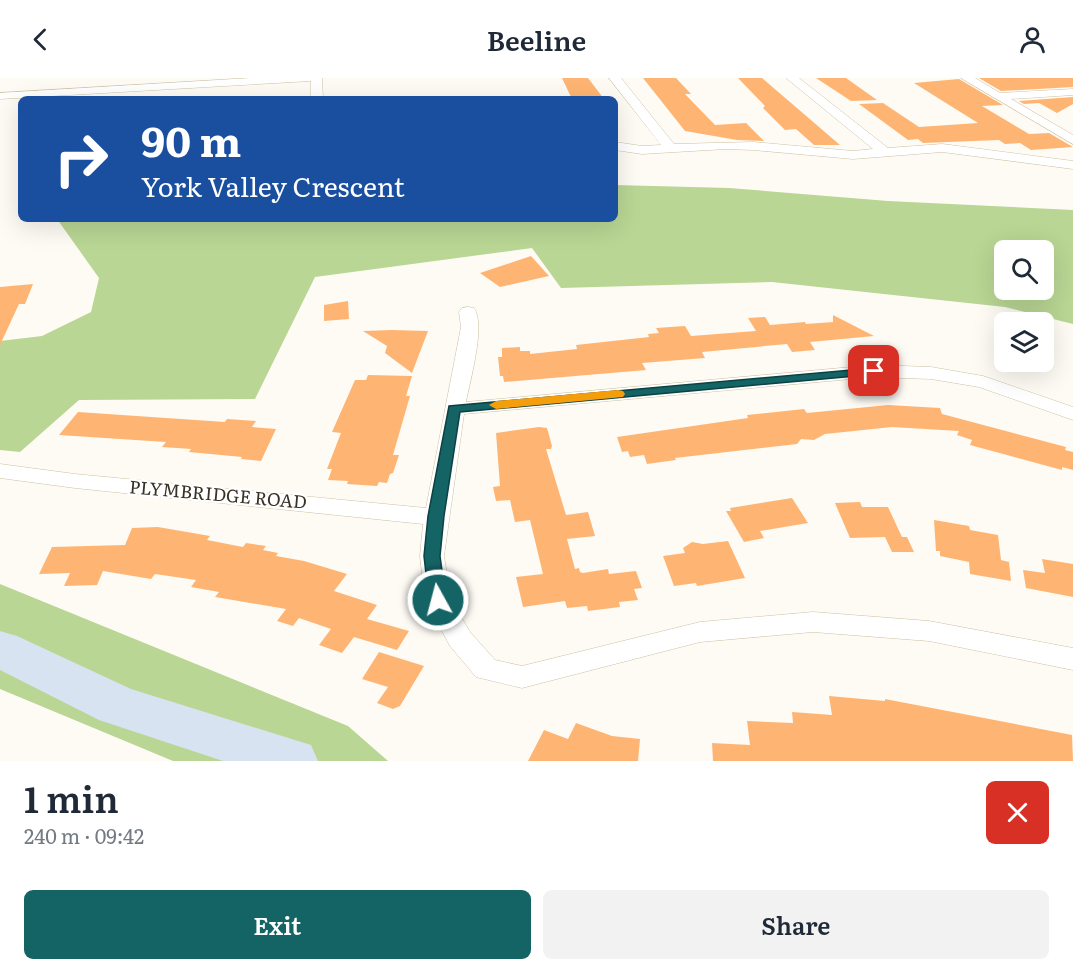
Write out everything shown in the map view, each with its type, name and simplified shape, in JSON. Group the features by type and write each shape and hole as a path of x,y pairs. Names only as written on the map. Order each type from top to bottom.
{"street":[{"path":"0,96 309,78"},
{"path":"316,78 317,96"},
{"path":"615,78 670,148"},
{"path":"792,78 884,152"},
{"path":"967,78 1073,140"},
{"path":"1000,96 1073,92"},
{"path":"618,146 642,150 726,145 853,155 954,148 1037,162 1073,165"},
{"path":"468,312 470,327 436,516 432,556 438,600 460,639 486,669 522,677 700,632 813,622 929,631 1073,659"},
{"path":"454,409 874,371 931,373 983,382 1073,414"},
{"name":"PLYMBRIDGE ROAD","path":"0,471 75,481 436,516"}],"green space":[{"path":"618,185 729,188 888,201 1073,210 1073,324 1054,319 1054,312 1025,312 1005,307 772,282 561,288 532,248 315,277 255,399 79,400 20,452 0,450 0,341 42,336 91,312 99,278 59,222 618,222"},
{"path":"0,584 348,726 388,761 173,761 0,689"}],"building":[{"path":"562,78 588,78 602,96 571,96"},
{"path":"643,78 676,78 691,94 685,94 715,125 746,123 764,141 737,140 685,131"},
{"path":"738,78 762,78 840,145 814,145 796,129 785,130"},
{"path":"816,78 846,78 877,100 851,101"},
{"path":"979,78 1073,78 1073,87 1001,91"},
{"path":"959,79 1003,105 982,106 1029,134 1049,133 1073,147 1031,150 1020,143 1005,144 999,140 923,143 918,139 908,140 859,104 883,103 919,127 978,123 914,83"},
{"path":"1073,97 1073,104 1057,113 1039,103 1024,104 1019,101"},
{"path":"531,256 549,276 500,287 480,273"},
{"path":"33,284 25,304 19,304 0,345 0,287"},
{"path":"348,301 349,319 324,321 324,305"},
{"path":"833,315 874,336 810,342 815,350 792,352 787,344 702,352 705,358 642,363 646,370 504,382 503,376 500,376 498,357 502,357 502,348 520,347 520,351 530,351 530,354 577,349 576,345 649,337 648,334 659,333 656,328 685,326 691,336 756,331 748,318 765,317 770,325 805,322 806,324 833,322"},
{"path":"363,331 428,331 412,373 385,353 387,346"},
{"path":"368,375 412,376 406,396 410,396 393,455 399,455 393,473 390,474 387,483 379,482 377,486 328,480 332,469 327,469 341,433 332,432 355,380 366,380"},
{"path":"888,405 940,408 942,414 1066,447 1065,450 1073,452 1073,470 1062,467 1062,470 970,445 972,440 957,435 959,431 892,427 825,434 814,440 801,439 797,444 675,458 676,460 647,464 644,455 630,457 628,451 622,452 617,437 748,418 747,415 804,409 807,413"},
{"path":"78,412 225,422 227,419 256,421 252,427 276,429 261,461 189,452 191,449 162,447 166,442 59,435"},
{"path":"547,428 552,446 551,449 546,449 566,515 588,512 595,536 567,539 575,569 579,568 583,573 608,569 609,574 636,571 642,588 634,589 638,600 619,602 620,607 588,611 587,606 567,608 565,601 523,607 516,577 543,574 530,520 515,522 510,500 496,501 493,487 500,486 496,433"},
{"path":"792,498 808,523 760,531 764,538 744,542 726,511 731,511 730,508"},
{"path":"860,502 862,507 888,507 902,537 907,537 914,552 892,552 885,537 850,538 835,503"},
{"path":"934,520 969,526 970,530 998,535 1001,560 1009,562 1011,581 970,574 969,562 940,556 940,551 936,551"},
{"path":"158,527 210,536 207,540 243,547 246,543 266,546 263,550 278,553 276,556 304,561 347,574 334,591 377,605 367,619 409,631 397,650 354,637 342,653 319,645 331,629 299,618 293,626 277,621 286,609 215,597 219,592 191,587 196,580 155,574 151,579 103,571 97,585 64,586 70,573 39,574 52,547 125,545 132,528"},
{"path":"728,541 745,578 697,586 696,583 674,586 663,556 685,553 683,548 692,542 703,544"},
{"path":"1042,559 1073,564 1073,597 1026,588 1023,570 1045,573"},
{"path":"379,652 424,666 400,706 393,709 377,703 388,687 362,679"},
{"path":"829,696 885,701 885,699 1072,735 1073,761 713,761 712,743 750,745 747,721 793,723 792,712 832,715"},
{"path":"576,723 612,736 640,739 638,761 528,761 544,730 568,739"}],"waterway":[{"path":"0,649 117,705 292,761"}],"slow traffic":[{"path":"496,405 618,394"}],"route":[{"path":"438,600 432,556 436,516 454,409 874,371"}]}
